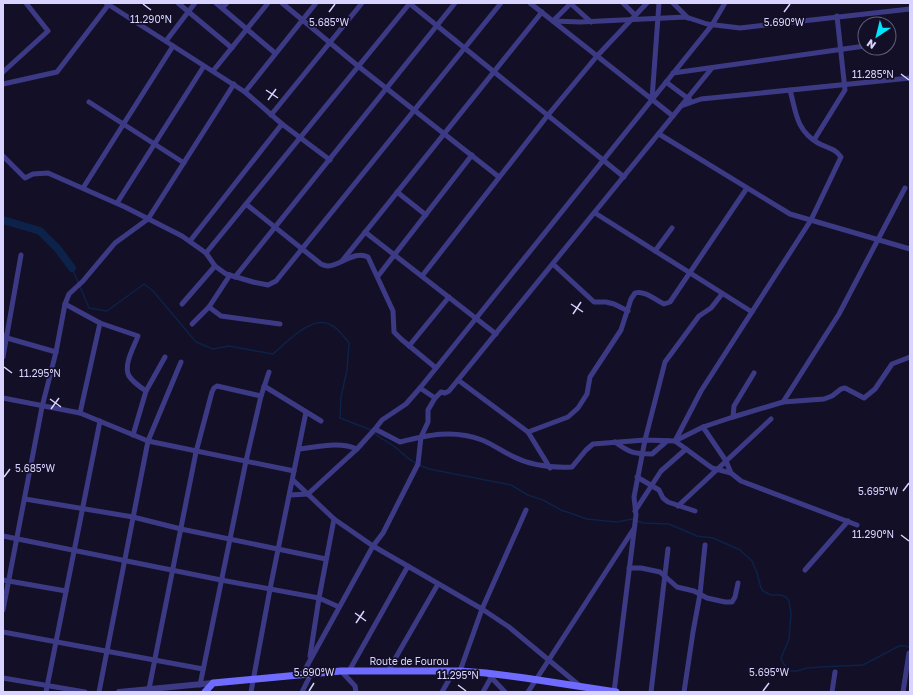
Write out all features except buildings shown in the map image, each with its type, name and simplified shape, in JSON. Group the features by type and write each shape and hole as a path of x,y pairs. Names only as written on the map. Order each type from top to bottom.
{"main road":[{"name":"Route de Fourou","path":"213,683 254,678 345,671 457,671 536,679 612,692"},
{"path":"205,692 213,683"}],"street":[{"path":"3,72 48,32 26,3"},
{"path":"178,3 232,48"},
{"path":"166,41 194,3"},
{"path":"216,3 275,53"},
{"path":"222,8 227,3"},
{"path":"213,71 268,3"},
{"path":"282,3 358,66 499,177"},
{"path":"245,92 316,3"},
{"path":"272,115 362,3"},
{"path":"206,253 409,3 624,177"},
{"path":"192,324 209,307 232,276 275,227 330,160 455,3"},
{"path":"3,156 25,178 33,174 48,173 148,218 190,241 206,253 215,266 232,276 253,282 268,284 276,282 500,3"},
{"path":"530,3 673,116"},
{"path":"553,21 571,3 591,22"},
{"path":"623,3 635,15"},
{"path":"422,276 499,177 597,56 647,3"},
{"path":"652,100 658,3"},
{"path":"673,3 688,18"},
{"path":"290,495 308,494 370,436 382,420 406,404 712,25 725,3"},
{"path":"3,84 57,72 108,4 234,84 282,124 330,160"},
{"path":"553,21 591,22 688,18 712,25 740,28 910,9"},
{"path":"342,261 542,12"},
{"path":"814,140 845,90 837,16"},
{"path":"83,188 173,46"},
{"path":"673,73 857,47"},
{"path":"117,203 204,66"},
{"path":"302,675 373,546 383,533 418,464 421,437 428,422 428,410 435,398 441,392 445,393 449,390 458,380 712,68"},
{"path":"681,106 701,99 910,78"},
{"path":"666,82 692,102"},
{"path":"3,610 42,407 56,352 65,304 69,294 83,281 115,243 148,218 234,84"},
{"path":"675,441 701,391 811,220 841,157 837,151 807,136 799,124 790,90"},
{"path":"90,102 184,162"},
{"path":"190,241 282,124"},
{"path":"659,134 790,214 910,249"},
{"path":"378,276 472,155"},
{"path":"528,432 568,417 578,408 587,394 590,377 621,330 635,293 639,292 664,304 670,302 747,188"},
{"path":"783,402 839,314 905,188"},
{"path":"397,192 426,214"},
{"path":"246,204 321,264 328,266 364,255 368,257 393,311 394,332 436,368"},
{"path":"595,212 752,312"},
{"path":"655,251 672,228"},
{"path":"365,232 496,334"},
{"path":"3,357 5,337 21,255"},
{"path":"553,264 594,302 614,304 628,311"},
{"path":"182,304 215,266"},
{"path":"612,692 635,526 636,517 634,497 645,440 665,362 699,316 711,308 722,294"},
{"path":"409,346 449,297"},
{"path":"65,304 100,324 138,336 127,370 133,381 146,391"},
{"path":"209,307 221,316 280,324"},
{"path":"80,413 100,324"},
{"path":"5,337 56,352"},
{"path":"132,434 146,391 165,357"},
{"path":"375,429 400,442 438,434 463,436 482,440 528,464 550,468 572,467 593,444 645,440 675,441 703,427 733,417 783,402 824,399 832,396 840,389 844,388 860,398 864,398 875,389 892,364 910,357"},
{"path":"99,692 148,441 181,362"},
{"path":"200,685 246,461 261,396 269,372"},
{"path":"733,417 734,406 754,373"},
{"path":"458,380 528,432 550,468"},
{"path":"149,689 196,452 212,392 217,386 261,396"},
{"path":"264,386 321,421"},
{"path":"420,388 435,398"},
{"path":"3,398 42,407 80,413 148,441 294,471"},
{"path":"251,692 278,548 306,412"},
{"path":"678,506 771,419"},
{"path":"47,689 100,421"},
{"path":"703,427 726,462 731,473"},
{"path":"614,442 625,450 635,454 652,454 667,441"},
{"path":"675,441 712,468 731,473 741,481 857,525"},
{"path":"299,449 341,445 350,446 357,449"},
{"path":"635,511 661,471 686,449"},
{"path":"638,477 659,490 663,498 668,502 695,511"},
{"path":"293,480 334,519 373,546 482,609 509,627 581,687"},
{"path":"25,499 82,508 326,558"},
{"path":"442,692 457,671 482,609 526,510"},
{"path":"310,660 319,598 334,519"},
{"path":"805,570 848,521"},
{"path":"528,692 635,526"},
{"path":"3,536 221,580 319,598 339,607"},
{"path":"684,692 692,632 700,594 705,545"},
{"path":"651,692 668,549"},
{"path":"356,692 355,686 345,671 408,566"},
{"path":"629,568 648,569 660,572 669,582 677,587 694,591 707,598 725,602 732,602 735,597 738,583"},
{"path":"3,580 66,591"},
{"path":"388,671 438,584"},
{"path":"3,632 203,669"},
{"path":"903,692 909,653"},
{"path":"832,692 835,672"},
{"path":"302,692 311,674"},
{"path":"483,692 490,675 505,692"},
{"path":"3,678 47,689 85,692"},
{"path":"119,692 213,683"},
{"path":"352,692 355,686"}],"waterway":[{"path":"3,220 40,231 58,249 72,268"},
{"path":"72,268 89,308 107,311 144,284 153,291 196,342 213,349 229,346 273,354 292,337 308,326 316,323 324,323 334,326 349,343 347,370 341,397 340,418 371,430"},
{"path":"374,433 416,463"},
{"path":"419,465 429,469 511,485 528,495 543,500 561,510 587,519 617,522 632,519 643,523 669,524 697,536 713,538 740,550 752,561 763,591 771,595 781,595 786,597 789,601 791,614 789,639 781,658 783,663 790,671 797,671 807,668 863,665 899,646 906,646 910,648"}]}
